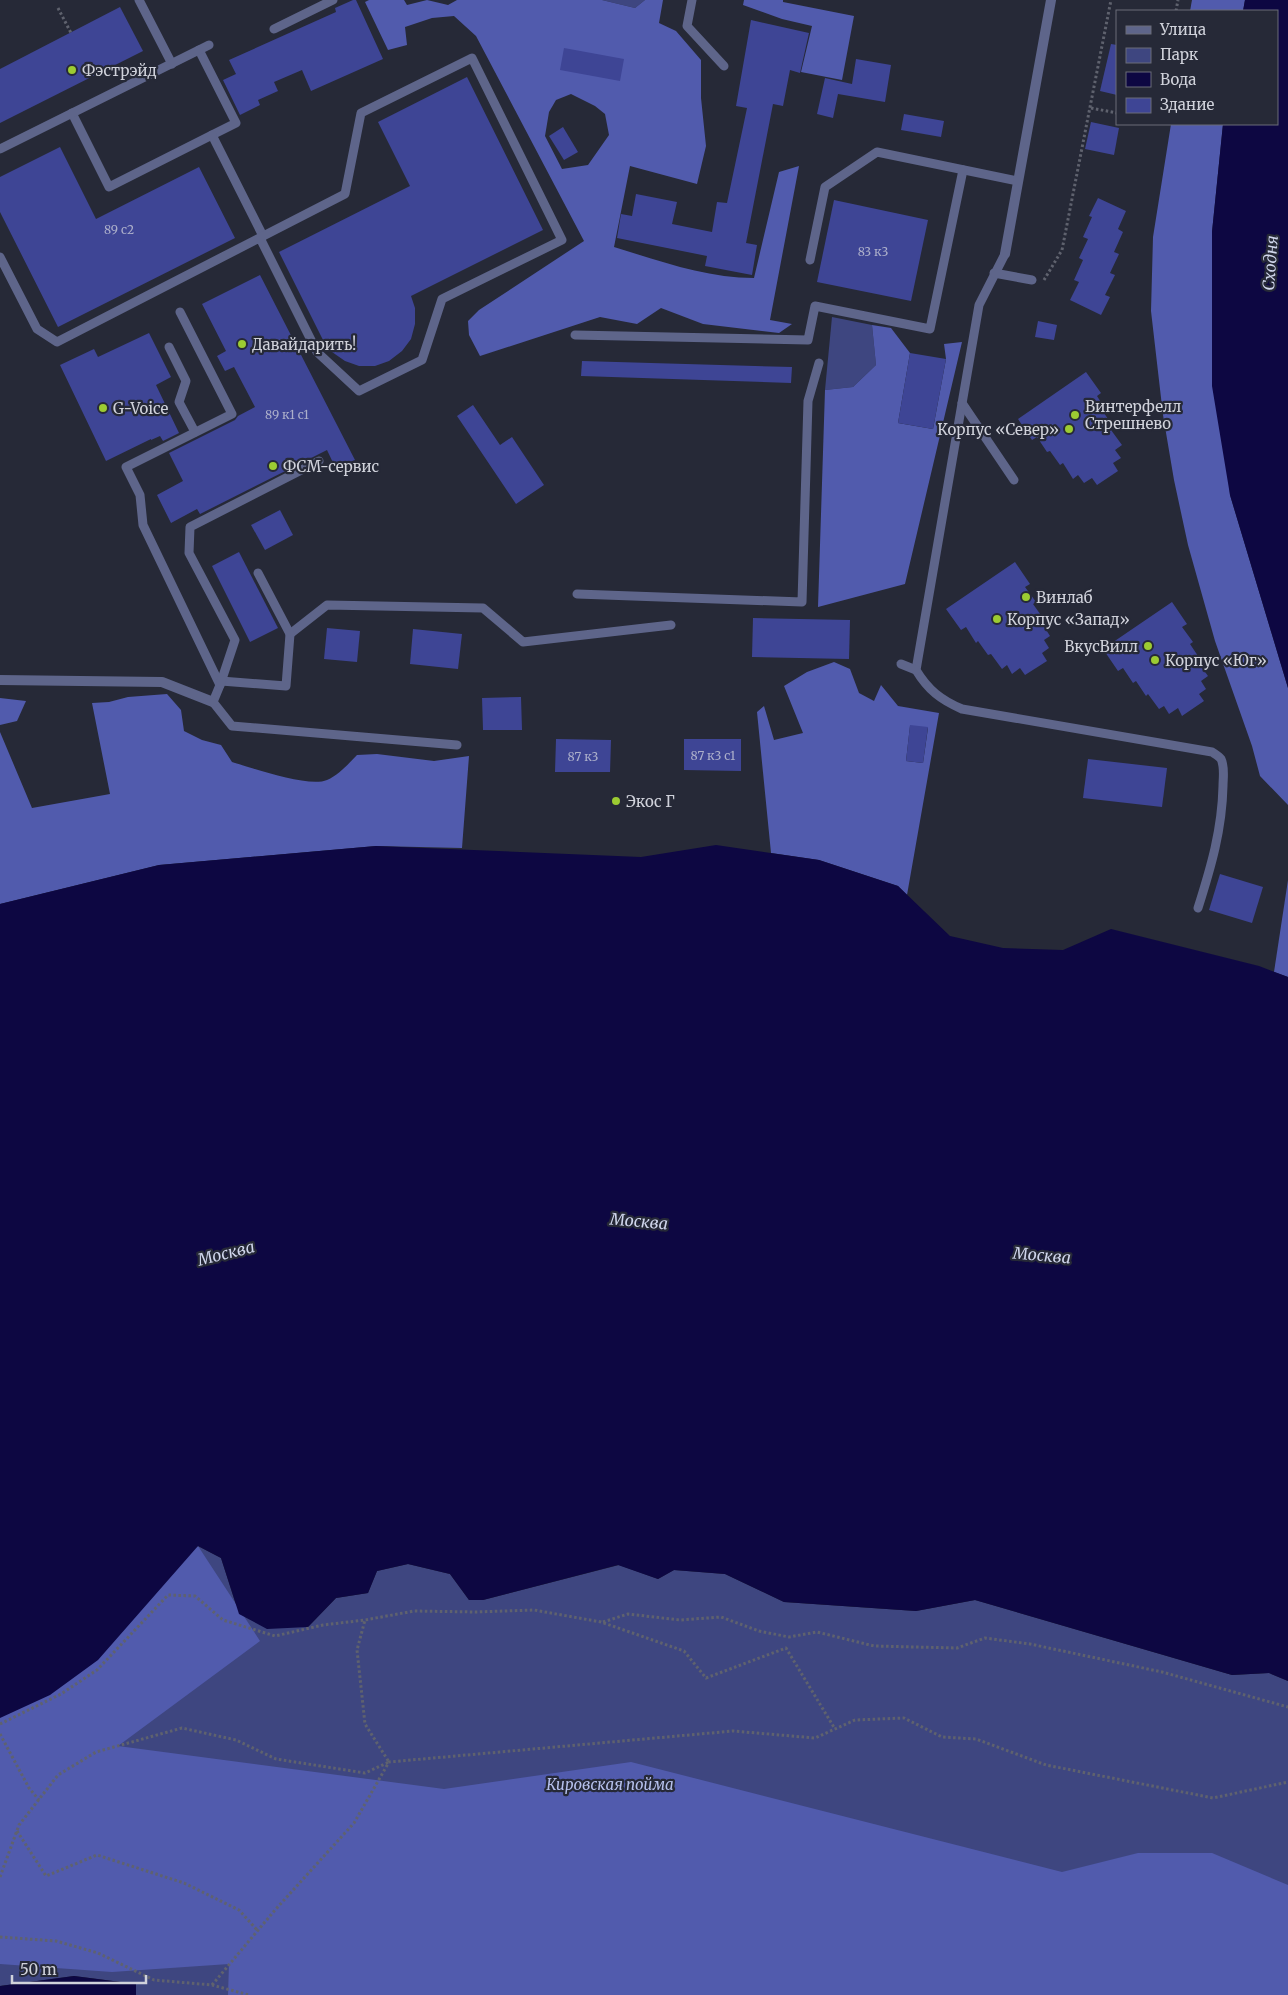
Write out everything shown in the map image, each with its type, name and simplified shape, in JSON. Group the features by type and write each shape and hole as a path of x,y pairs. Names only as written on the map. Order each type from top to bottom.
{"street":[{"path":"1005,254 1051,0"},
{"path":"0,680 162,682 213,702"}],"lane":[{"path":"139,0 172,64"},
{"path":"274,29 333,0"},
{"path":"692,0 687,26 724,66"},
{"path":"0,149 209,45"},
{"path":"72,113 109,187 236,123 199,50"},
{"path":"0,257 37,329 57,342 262,237 345,194 361,113 472,58 562,240 442,299 422,360 359,391 317,352 262,237 212,135"},
{"path":"810,260 825,187 877,152 1018,181"},
{"path":"574,335 808,340 815,306 930,330 963,170"},
{"path":"916,670 979,304 1005,254"},
{"path":"994,273 1032,280"},
{"path":"180,312 232,414 126,467 140,495 143,525 220,683"},
{"path":"169,348 186,381 179,402 195,432"},
{"path":"577,594 802,602 808,401 820,363"},
{"path":"962,404 1014,480"},
{"path":"319,461 190,527 189,552 235,640 213,702 232,726 457,745"},
{"path":"220,683 286,686 290,634 258,574"},
{"path":"290,634 327,605 483,608 523,642 671,625"},
{"path":"902,664 916,670 932,692 945,702 962,709 1212,752 1218,756 1224,772 1219,830 1214,860 1198,908"}],"path":[{"path":"1032,280 1044,280 1062,250 1111,0"},
{"path":"58,8 71,33"},
{"path":"1091,108 1116,113"},
{"path":"0,1724 61,1694 97,1670 168,1595 195,1596 223,1620 275,1636 323,1625 365,1620 414,1610 476,1612 534,1610 601,1622 684,1652 706,1678 786,1648 835,1729"},
{"path":"601,1622 628,1614 680,1620 721,1617 759,1631 789,1637 818,1632 874,1646 957,1648 985,1638 1030,1644 1162,1672 1288,1707"},
{"path":"365,1620 358,1650 364,1724 389,1762"},
{"path":"0,1877 19,1825 58,1775 96,1752 182,1728 236,1740 276,1759 365,1772 389,1762 733,1731 815,1738 854,1720 904,1718 942,1736 976,1739 1046,1765 1213,1798 1288,1782"},
{"path":"0,1734 29,1788 38,1800"},
{"path":"212,1985 354,1823 389,1762"},
{"path":"17,1831 46,1876 97,1855 184,1883 238,1910 258,1931"},
{"path":"0,1937 56,1941 98,1953 154,1980 212,1985 249,1995"}],"green space":[{"path":"369,0 404,0 407,5 427,0 448,5 457,0 602,0 635,8 645,0 663,0 659,23 676,31 701,60 701,98 706,146 697,184 630,166 614,247 701,272 754,278 779,172 799,166 770,320 792,324 779,333 703,324 661,308 637,324 600,317 480,356 469,335 468,321 479,310 584,241 476,36 454,16 432,18 405,27 407,45 388,50 365,2","holes":["571,94 595,106 605,114 609,135 588,165 562,169 545,136 549,112 556,100"]},
{"path":"602,0 645,0 635,8"},
{"path":"744,0 783,0 783,2 854,16 842,80 801,72 812,26 782,19 743,5"},
{"path":"1192,0 1245,0 1243,10 1190,10"},
{"path":"1171,125 1223,125 1212,232 1230,495 1288,688 1288,805 1260,776 1252,746 1215,641 1188,545 1163,415 1151,311 1153,237"},
{"path":"832,317 872,325 876,365 853,387 825,390"},
{"path":"872,325 891,328 910,353 898,423 933,429 946,359 944,344 962,342 905,584 818,607 825,390 853,387 876,365"},
{"path":"834,662 850,669 859,693 874,701 881,685 898,706 939,713 907,895 898,886 819,860 771,853 757,712 764,706 774,740 803,733 784,686 807,672","holes":["910,726 928,728 923,763 906,761"]},
{"path":"167,694 181,710 184,731 202,740 221,745 232,762 294,779 319,782 327,780 339,772 357,755 377,754 434,761 469,756 462,848 376,846 159,865 0,904 0,732 32,808 110,794 92,703 109,702 128,697"},
{"path":"0,698 26,701 17,721 0,725"},
{"path":"1288,880 1288,977 1274,972"},
{"name":"Кировская пойма","path":"198,1546 221,1558 239,1614 308,1627 336,1598 368,1593 377,1571 408,1564 450,1574 469,1600 483,1600 619,1565 658,1579 674,1570 725,1574 784,1602 916,1611 975,1600 1232,1675 1269,1673 1288,1681 1288,1995 136,1995 136,1984 74,1976 0,1986 0,1718"},
{"path":"198,1546 260,1641 118,1746 444,1789 631,1762 1062,1872 1138,1853 1212,1853 1288,1885 1288,1995 228,1995 229,1964 112,1972 0,1964 0,1690"}],"water":[{"name":"Сходня","path":"1245,0 1288,0 1288,688 1230,495 1212,386 1212,232 1223,125 1278,125 1278,10 1243,10"},
{"name":"Москва","path":"716,845 819,860 898,886 950,936 1003,948 1063,950 1111,929 1259,966 1288,977 1288,1681 1269,1673 1232,1675 975,1600 916,1611 784,1602 725,1574 674,1570 658,1579 618,1565 483,1600 469,1600 450,1574 408,1564 377,1571 368,1593 336,1598 308,1627 267,1629 239,1614 221,1558 198,1546 98,1660 50,1695 0,1718 0,904 159,865 376,846 641,857"},
{"path":"74,1976 136,1984 136,1995 0,1995 0,1986"}],"building":[{"path":"356,0 383,59 311,91 302,70 274,82 278,91 258,100 260,105 240,115 223,80 236,74 229,60 336,12 335,8"},
{"path":"120,7 143,51 0,123 0,69"},
{"path":"751,20 809,33 800,73 790,70 783,106 773,104 746,243 757,245 752,275 705,266 707,256 617,238 621,214 632,216 636,194 677,202 672,224 712,232 717,202 727,203 747,108 736,106"},
{"path":"1111,44 1116,45 1116,95 1100,91"},
{"path":"564,48 624,59 620,81 560,70"},
{"path":"856,59 891,65 885,102 838,94 833,118 817,114 825,78 852,84"},
{"path":"467,77 543,230 411,296 415,308 415,324 411,339 402,351 389,361 375,366 359,366 345,361 332,352 323,340 279,252 410,186 378,122"},
{"path":"904,114 944,121 941,137 901,130"},
{"path":"1091,122 1119,128 1114,155 1085,149"},
{"path":"563,127 578,152 564,160 549,136"},
{"path":"60,147 96,219 199,167 235,238 58,327 0,212 0,177"},
{"path":"1098,198 1126,211 1118,229 1123,232 1114,252 1119,254 1110,273 1115,275 1105,295 1110,297 1101,315 1070,300 1079,282 1074,280 1083,260 1079,258 1088,239 1083,237 1092,217 1089,216"},
{"path":"834,200 928,220 911,301 817,282"},
{"path":"260,275 355,460 336,469 327,450 200,514 197,509 171,523 157,495 183,481 169,453 235,420 238,416 255,407 234,367 225,371 217,356 226,351 202,304"},
{"path":"1038,321 1057,325 1054,340 1035,337"},
{"path":"149,333 171,377 156,385 179,433 163,441 160,436 151,439 106,461 60,365 94,349 98,357"},
{"path":"910,353 946,359 933,429 898,423"},
{"path":"582,361 792,367 791,383 581,376"},
{"name":"Корпус «Север»","path":"1086,372 1101,393 1097,396 1107,412 1104,413 1114,428 1111,430 1122,445 1115,450 1121,458 1113,463 1118,471 1097,485 1092,478 1084,483 1078,475 1073,479 1063,463 1060,465 1050,451 1047,452 1037,437 1032,440 1018,419"},
{"path":"473,405 500,445 512,437 544,485 516,504 457,416"},
{"path":"280,510 293,535 265,550 251,525"},
{"path":"239,552 278,628 250,642 212,566"},
{"name":"Корпус «Запад»","path":"1015,562 1030,584 1025,587 1036,602 1033,604 1043,618 1040,620 1050,636 1044,640 1049,648 1042,653 1047,661 1025,675 1020,668 1012,674 1007,665 1002,669 991,654 988,655 978,641 976,643 966,627 961,630 946,609"},
{"name":"Корпус «Юг»","path":"1172,602 1187,624 1182,627 1193,642 1190,644 1200,659 1197,661 1208,676 1201,681 1206,689 1199,694 1204,701 1182,716 1178,708 1169,714 1164,706 1159,709 1148,694 1146,696 1136,681 1133,683 1123,668 1118,671 1103,649"},
{"path":"753,618 850,620 849,659 752,657"},
{"path":"327,628 360,631 357,662 324,659"},
{"path":"413,629 462,634 458,669 410,664"},
{"path":"521,697 522,730 483,730 482,698"},
{"path":"910,725 928,727 923,763 906,761"},
{"path":"556,739 611,740 610,772 555,772"},
{"path":"684,739 741,739 741,771 684,770"},
{"path":"1088,759 1167,768 1162,807 1083,798"},
{"path":"1220,874 1263,887 1252,923 1209,910"}],"place":[{"name":"Фэстрэйд","path":"72,70"},
{"name":"Давайдарить!","path":"242,344"},
{"name":"G-Voice","path":"103,408"},
{"name":"Винтерфелл Стрешнево","path":"1075,415"},
{"name":"Корпус «Север»","path":"1069,429"},
{"name":"ФСМ-сервис","path":"273,466"},
{"name":"Винлаб","path":"1026,597"},
{"name":"Корпус «Запад»","path":"997,619"},
{"name":"ВкусВилл","path":"1148,646"},
{"name":"Корпус «Юг»","path":"1155,660"},
{"name":"Экос Г","path":"616,801"}]}
